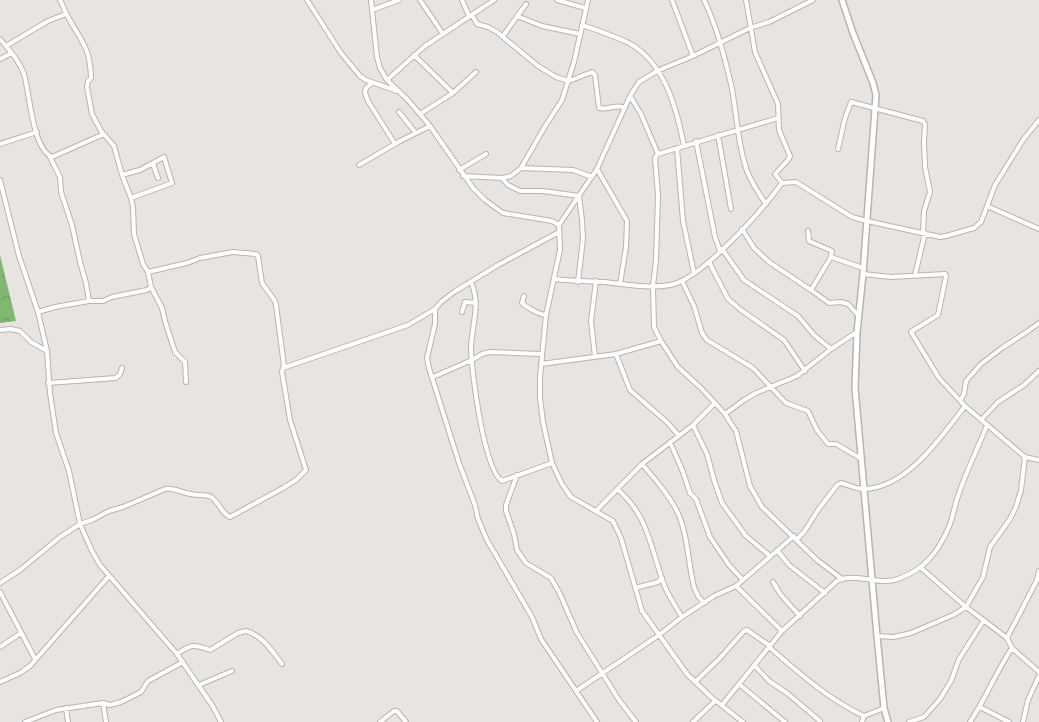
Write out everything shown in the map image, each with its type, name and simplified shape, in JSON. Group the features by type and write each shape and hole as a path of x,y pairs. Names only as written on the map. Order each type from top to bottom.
{"street":[{"path":"60,0 89,54 92,78 87,84 92,114 114,146 133,206 134,234 143,264 148,272 151,287 162,308 175,352 185,362 186,382"},
{"path":"307,0 350,65 366,80 397,90"},
{"path":"371,0 378,63 387,80 408,100 430,126 463,176 485,200 503,213 552,221 559,225"},
{"path":"372,10 399,0"},
{"path":"420,0 443,34"},
{"path":"462,0 477,24 488,27 503,36 538,66 556,76 569,81 592,72 595,75 599,108 604,109 618,106 625,108"},
{"path":"387,80 414,55 494,0"},
{"path":"557,0 585,8"},
{"path":"463,176 502,178 511,176 522,168 562,100 569,81 588,0"},
{"path":"672,0 693,56"},
{"path":"704,0 721,42 731,85 737,129 747,170 766,204"},
{"path":"746,0 755,52 778,104 781,137 790,156 775,174 782,183"},
{"path":"740,721 715,701 687,674 645,617 640,608 617,527 613,521 571,497 562,484 546,444 540,398 541,354 546,315 560,250 559,225 597,169 630,96 639,82 657,71 750,28 769,22 812,0"},
{"path":"842,0 875,89 867,221 858,315 855,388 876,636 884,708 888,722"},
{"path":"503,36 526,4"},
{"path":"6,46 48,21 66,14"},
{"path":"517,16 542,26 580,34"},
{"path":"582,25 630,44 657,71 668,89 680,124 684,146"},
{"path":"0,39 12,53 24,74 36,132 60,177 60,188 86,283 89,301"},
{"path":"0,59 12,53"},
{"path":"414,55 453,93"},
{"path":"420,114 453,93 476,72"},
{"path":"373,83 366,88 365,93 395,144"},
{"path":"630,96 641,114 658,154"},
{"path":"838,149 845,118 851,102 875,110 920,119 924,122 925,167 930,192 924,211 924,233 916,275"},
{"path":"399,112 416,132"},
{"path":"778,118 696,141 658,154 655,158 658,196 653,324 660,340 678,368 715,403 736,431 744,467 754,494 762,507 817,560 842,579 871,579 883,582 895,580 916,572 935,553 949,529 958,497 987,425"},
{"path":"554,279 653,286 670,285 682,281 709,262 766,204 782,183 796,182 846,214 867,221 946,236 974,228 981,222 994,185 1039,120"},
{"path":"359,165 430,126"},
{"path":"1034,127 1039,131"},
{"path":"0,144 36,132"},
{"path":"50,157 104,134"},
{"path":"718,135 731,209"},
{"path":"696,141 715,237 721,250 744,280 798,316 814,335 830,349"},
{"path":"676,148 683,220 694,273"},
{"path":"459,170 486,154"},
{"path":"122,175 153,164 164,157 172,183 131,198"},
{"path":"153,164 158,178"},
{"path":"522,168 573,170 592,177"},
{"path":"597,169 627,221 626,247 620,284"},
{"path":"502,178 508,185 520,191 543,191 579,196"},
{"path":"0,180 18,256 38,312 47,351 48,383 56,433 69,471 80,524 92,551 109,576 177,654 222,722"},
{"path":"578,282 582,239 579,196"},
{"path":"987,206 1039,229"},
{"path":"742,229 754,248 769,262 829,303 841,302 848,304 858,315"},
{"path":"808,231 809,241 832,251 831,257 811,290"},
{"path":"0,583 80,524 165,489 170,488 184,493 210,497 230,517 296,480 306,470 290,420 282,372 283,368 408,325 436,309 441,302 454,292 498,265 559,232"},
{"path":"148,272 200,258 233,252 256,254 258,256 262,284 275,301 284,366"},
{"path":"831,257 863,271 883,276 944,273 946,275 938,315 911,332 938,378 960,401 1025,457 1039,460"},
{"path":"709,262 728,299 784,340 805,371"},
{"path":"594,357 590,322 596,281"},
{"path":"682,281 694,306 704,337 717,347 754,368 786,403 808,411 817,430 828,444 836,444 860,458"},
{"path":"471,282 476,303 471,348 472,360 485,445 495,474 502,481 552,463"},
{"path":"38,312 55,306 103,301 112,297 147,290 151,287"},
{"path":"524,296 523,305 529,306 541,315 546,315"},
{"path":"462,312 465,302 476,303"},
{"path":"436,309 435,324 427,358 475,505 478,520 487,540 532,617 541,639 597,722"},
{"path":"960,401 964,394 966,381 981,364 1028,332 1039,322"},
{"path":"0,330 11,329 20,331 47,351"},
{"path":"725,414 744,400 805,371 830,349 857,332"},
{"path":"541,364 616,354 660,340"},
{"path":"433,377 490,352 541,354"},
{"path":"616,354 630,390 668,423 679,436"},
{"path":"48,383 116,378 122,368"},
{"path":"982,420 998,402 1028,382 1039,371"},
{"path":"596,511 642,464 693,425 715,403"},
{"path":"576,691 659,635 682,617 720,593 736,586 777,550 804,532 837,485 841,483 864,489 893,482 932,448 965,406"},
{"path":"693,425 707,454 722,503 746,536 770,556"},
{"path":"670,442 690,493 696,499 710,537 729,565 743,580"},
{"path":"876,636 894,637 911,633 953,615 966,607 983,577 990,547 1016,507 1021,490 1025,457"},
{"path":"642,464 678,513 694,587 704,603"},
{"path":"517,475 506,505 517,550 526,563 551,578 577,633 619,700 636,722"},
{"path":"618,488 629,498 640,515 653,546 668,594 682,617"},
{"path":"777,550 794,569 826,593"},
{"path":"921,568 966,607 1007,638 1012,648 1039,672"},
{"path":"1007,638 1037,580 1039,571"},
{"path":"0,682 26,670 109,576"},
{"path":"635,588 658,582 662,578"},
{"path":"722,705 782,631 842,579"},
{"path":"772,582 800,616"},
{"path":"736,586 782,631"},
{"path":"0,592 35,659"},
{"path":"909,722 924,717 940,699 952,681 959,659 984,620"},
{"path":"695,682 747,630 770,646 826,695 844,707 864,716 884,708"},
{"path":"177,654 189,646 201,646 210,650 246,631 255,634 282,664"},
{"path":"0,647 21,633"},
{"path":"970,722 1012,648"},
{"path":"25,722 56,710 103,703 110,705 122,702 140,692 148,681 183,662"},
{"path":"754,666 769,681 787,693 820,721"},
{"path":"199,685 232,671"},
{"path":"1023,722 1028,700 1039,676"},
{"path":"739,684 786,722"},
{"path":"693,722 715,701"},
{"path":"103,703 106,722"},
{"path":"980,707 1009,722"},
{"path":"66,708 68,722"},
{"path":"380,722 394,711 397,711 406,722"},
{"path":"862,722 864,716"},
{"path":"996,722 998,716"}],"green space":[{"path":"0,255 16,321 0,323"}]}
